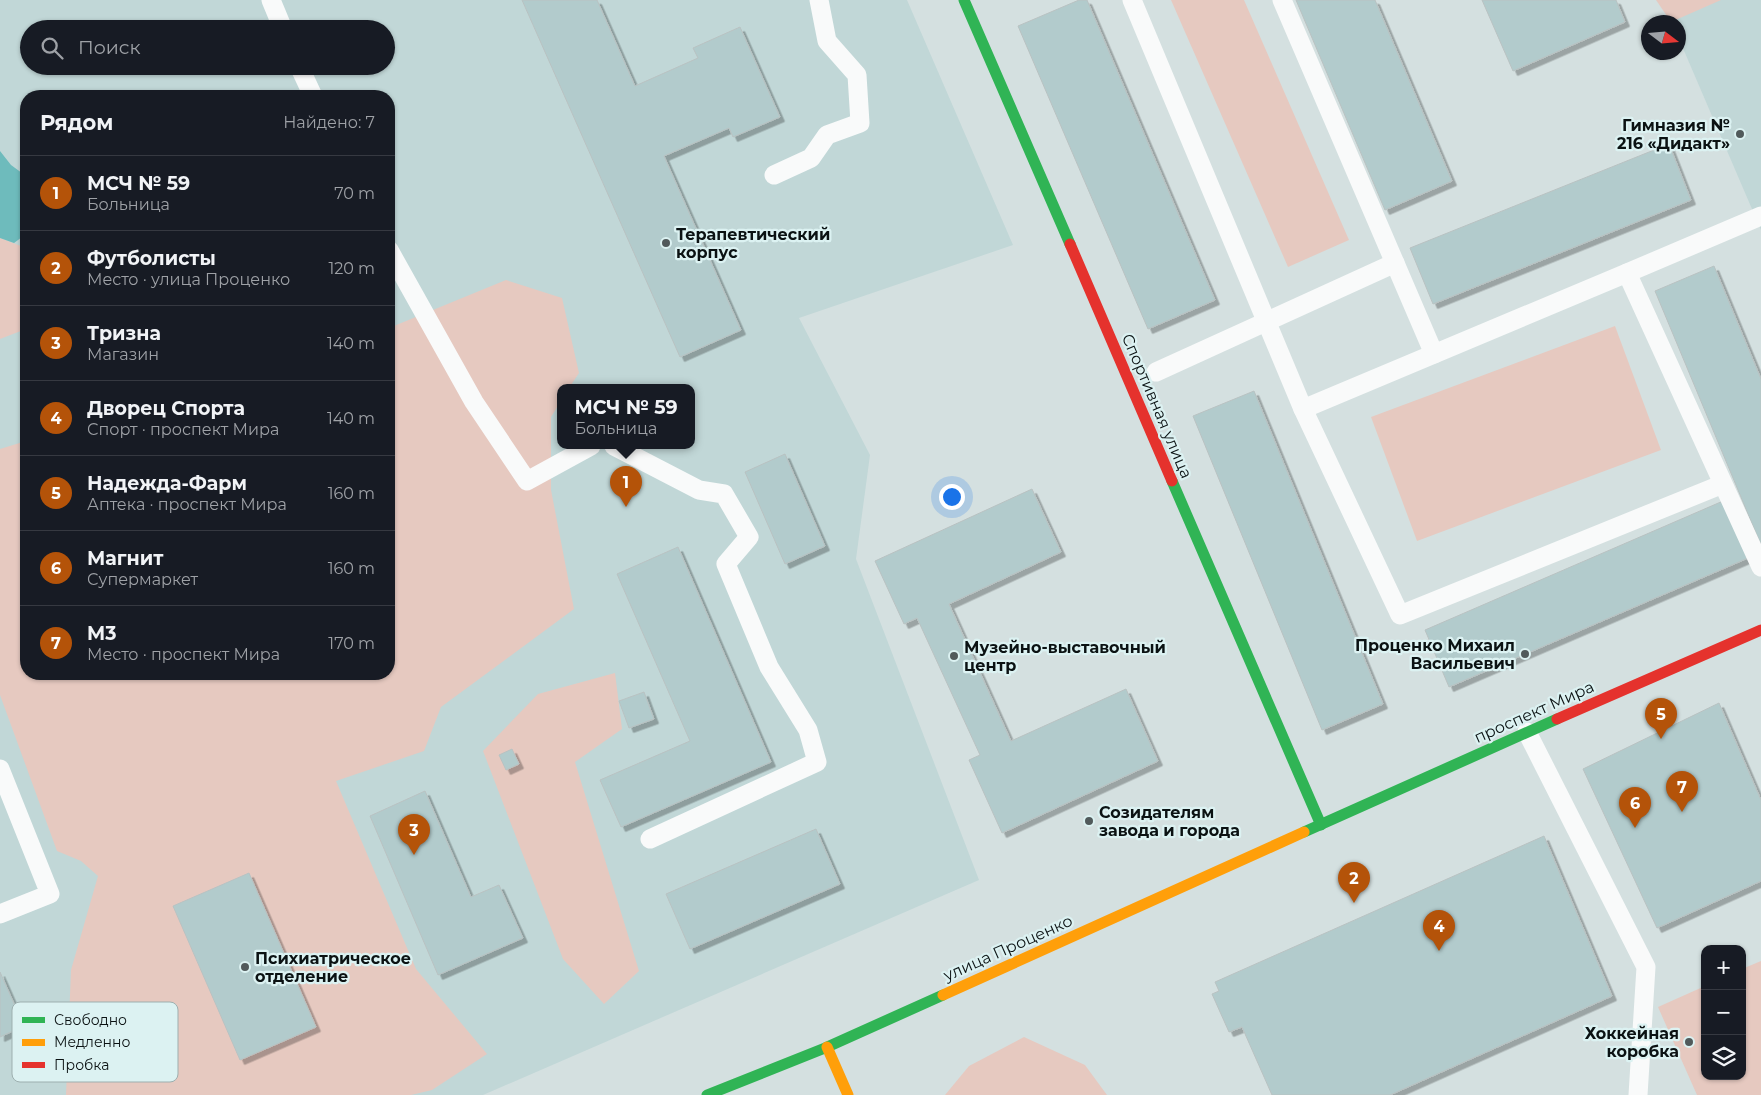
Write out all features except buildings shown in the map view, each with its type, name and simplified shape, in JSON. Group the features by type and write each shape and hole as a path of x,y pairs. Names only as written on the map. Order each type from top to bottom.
{"main road":[{"name":"Спортивная улица","path":"964,0 1321,825"},
{"name":"проспект Мира","path":"1321,825 1527,732 1761,630"},
{"name":"улица Проценко","path":"707,1095 827,1047 1321,825"},
{"path":"827,1047 848,1095"}],"lane":[{"path":"271,0 279,20"},
{"path":"774,175 812,158 826,136 860,123 857,75 827,42 819,0"},
{"path":"1132,0 1303,409 1400,615 1723,484"},
{"path":"1282,0 1434,354"},
{"path":"304,75 311,90"},
{"path":"1303,409 1761,216"},
{"path":"395,261 474,402 527,481 586,449"},
{"path":"1156,372 1395,263"},
{"path":"1626,273 1761,567"},
{"path":"620,449 699,490 724,494 749,537 726,564 769,667 808,730 817,762 650,839"},
{"path":"1527,732 1646,967 1638,1095"},
{"path":"0,769 50,894 0,914"}],"shaded area":[{"path":"0,0 907,0 1013,245 799,318 870,455 856,559 979,880 483,1095 0,1095"},
{"path":"1171,0 1244,0 1349,240 1288,267"},
{"path":"1656,0 1721,0 1686,15 1666,15"},
{"name":"Гимназия № 216 «Дидакт»","path":"1662,0 1761,0 1761,230 1686,55 1686,15 1668,15"},
{"path":"0,238 20,246 20,331 0,339"},
{"path":"506,280 562,298 579,373 572,384 557,384 557,407 551,417 551,490 574,609 441,707 424,751 336,781 416,969 487,1054 432,1090 411,1095 66,1095 67,1082 178,1082 178,1002 70,1002 71,970 98,876 81,861 57,851 0,695 0,449 20,443 20,680 395,680 395,326","holes":["249,873 316,1027 240,1060 174,906"]},
{"path":"1615,326 1661,450 1417,541 1371,417"},
{"path":"615,673 622,729 575,762 639,971 604,1004 563,959 483,751 538,694"},
{"name":"Хоккейная коробка","path":"1761,961 1761,1095 1697,1095 1658,1007 1701,988 1701,1080 1746,1080 1746,967"},
{"path":"1024,1037 1085,1065 1107,1095 945,1095 969,1066"}],"water":[{"path":"0,151 11,165 20,172 20,238 14,243 0,238"}],"traffic: fast":[{"path":"964,0 1070,244"},
{"path":"1172,481 1321,825"},
{"path":"1304,832 1557,719"},
{"path":"707,1095 825,1048 943,995"}],"traffic: slow":[{"path":"943,995 1304,832"},
{"path":"827,1047 848,1095"}],"traffic: jam":[{"path":"1070,244 1172,481"},
{"path":"1557,719 1761,630"}],"place":[{"name":"Гимназия № 216 «Дидакт»","path":"1740,134"},
{"name":"Терапевтический корпус","path":"666,243"},
{"name":"МСЧ № 59","path":"626,507"},
{"name":"Проценко Михаил Васильевич","path":"1525,654"},
{"name":"Музейно-выставочный центр","path":"954,656"},
{"name":"Надежда-Фарм","path":"1661,739"},
{"name":"M3","path":"1682,812"},
{"name":"Созидателям завода и города","path":"1089,821"},
{"name":"Магнит","path":"1635,828"},
{"name":"Тризна","path":"414,855"},
{"name":"Футболисты","path":"1354,903"},
{"name":"Дворец Спорта","path":"1439,951"},
{"name":"Психиатрическое отделение","path":"245,967"},
{"name":"Хоккейная коробка","path":"1689,1042"}]}
